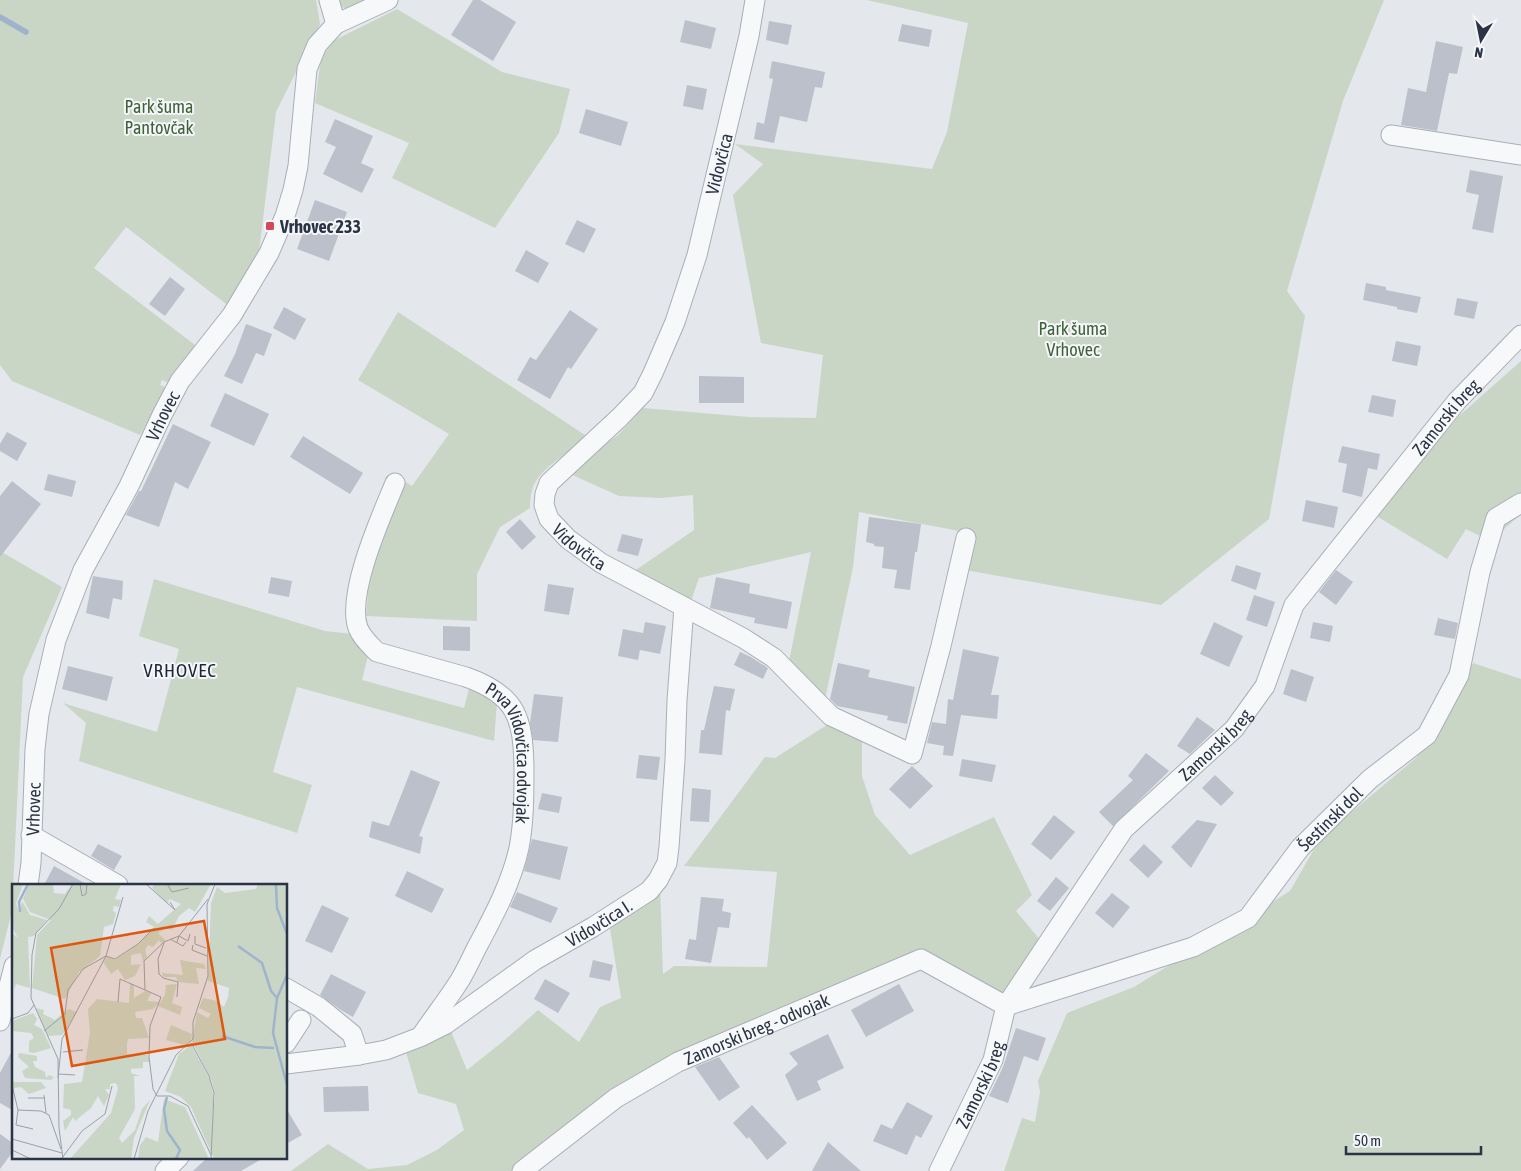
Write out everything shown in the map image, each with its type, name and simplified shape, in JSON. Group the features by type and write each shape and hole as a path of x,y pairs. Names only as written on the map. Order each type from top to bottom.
{"street":[{"path":"329,0 336,24"},
{"name":"Vrhovec","path":"28,884 35,749 39,714 56,640 83,570 129,486 180,381 232,314 269,253 286,216 298,166 307,69 318,45 336,24 388,0"},
{"name":"Vidovčica","path":"755,0 750,36 697,255 675,322 654,373 643,393 550,483 545,494 544,505 549,519 568,539 601,563 743,638 774,658 831,716 912,754 966,538"},
{"path":"1391,135 1521,155"},
{"name":"Zamorski breg","path":"939,1171 993,1060 1006,1006 1124,829 1234,729 1265,686 1294,605 1457,401 1521,335"},
{"name":"Prva Vidovčica odvojak","path":"395,484 369,545 356,602 358,629 377,652 466,677 481,682 497,691 516,714 523,741 524,798 519,845 508,882 491,921 460,980 420,1037"},
{"name":"Šestinski dol","path":"1006,1006 1193,947 1248,918 1300,848 1370,779 1427,735 1459,675 1480,572 1496,518 1521,503"},
{"name":"Vidovčica I.","path":"288,1064 386,1050 420,1037 446,1024 535,960 649,891 658,880 667,863 669,847 684,607"},
{"path":"31,835 116,884"},
{"name":"Zamorski breg - odvojak","path":"522,1171 616,1098 678,1062 920,959 1006,1006"},
{"path":"0,1021 12,974"},
{"path":"288,989 319,1007 352,1034 359,1055"},
{"path":"288,1040 301,1020"},
{"path":"165,1171 178,1158"}],"green space":[{"name":"Park šuma Pantovčak","path":"0,0 316,0 320,24 276,112 259,252 230,307 126,227 94,268 195,345 169,383 162,380 160,385 167,388 140,435 12,381 0,365"},
{"path":"335,0 372,0 352,8 347,8 339,5"},
{"name":"Park šuma Vrhovec","path":"867,0 1384,0 1343,101 1287,291 1305,316 1269,519 1161,605 965,570 975,534 859,512 853,567 824,704 788,666 811,552 699,578 690,604 633,572 694,530 693,495 661,498 619,496 566,472 618,435 643,408 749,417 816,418 823,355 761,343 733,195 763,164 735,144 932,169 947,132 968,23"},
{"path":"397,9 502,72 570,89 559,133 495,228 392,178 409,143 315,103 320,65 324,54 335,40"},
{"path":"398,312 588,437 540,475 534,484 530,508 500,527 477,574 477,621 366,616 370,570 404,481 412,486 449,434 358,380"},
{"path":"1521,361 1521,514 1503,530 1494,543 1466,529 1447,559 1375,515 1459,416"},
{"path":"0,551 62,587 23,677 12,911 0,959"},
{"path":"154,579 325,631 353,634 368,656 362,680 464,708 470,685 497,703 494,741 297,687 273,772 312,785 297,833 79,761 86,723 63,703 157,732 179,649 139,636"},
{"path":"1473,663 1521,679 1521,1171 1004,1171 1022,1118 1035,1122 1040,1092 1038,1081 1067,1013 1134,987 1290,891 1313,851 1334,827 1417,757"},
{"path":"830,723 862,738 862,776 875,815 910,855 994,817 1032,895 1016,911 1041,941 1004,997 923,952 665,1062 517,1171 291,1171 328,1144 368,1169 407,1165 437,1150 464,1130 456,1104 418,1093 405,1049 450,1029 467,1070 538,1010 579,1042 600,1007 621,998 609,922 660,886 663,974 674,966 767,967 777,872 684,866 765,757 775,758"}],"building":[{"path":"473,0 480,0 516,22 493,61 451,35"},
{"path":"685,20 716,28 711,49 680,42"},
{"path":"769,21 792,25 788,45 766,40"},
{"path":"902,24 932,30 929,47 898,41"},
{"path":"1436,41 1463,47 1457,74 1449,73 1437,131 1401,125 1408,88 1426,92"},
{"path":"772,61 825,72 822,88 815,87 807,122 780,116 774,143 754,139 757,122 764,124 773,79 769,78"},
{"path":"687,85 707,89 703,110 683,106"},
{"path":"586,109 628,122 621,146 579,133"},
{"path":"335,119 373,136 361,163 374,169 362,193 323,174 336,147 325,142"},
{"path":"1470,170 1503,176 1493,233 1472,229 1479,195 1466,192"},
{"path":"315,200 347,212 329,261 297,249"},
{"path":"577,220 596,229 584,253 565,244"},
{"path":"526,250 549,263 538,283 515,271"},
{"path":"170,277 185,289 165,316 149,304"},
{"path":"1366,283 1386,287 1386,290 1421,297 1417,313 1363,300"},
{"path":"1457,298 1478,302 1474,319 1454,315"},
{"path":"284,307 306,319 295,340 273,328"},
{"path":"570,310 598,329 571,369 568,367 550,399 517,380 530,357 536,360"},
{"path":"246,324 272,334 264,356 256,353 242,384 224,376 235,354"},
{"path":"1396,341 1421,346 1417,366 1392,361"},
{"path":"699,376 744,377 744,403 699,403"},
{"path":"225,393 269,414 254,446 210,426"},
{"path":"1372,395 1396,400 1393,417 1368,412"},
{"path":"173,424 211,442 188,489 175,482 159,527 126,515 139,491 141,491"},
{"path":"7,432 27,443 17,461 0,451 0,444"},
{"path":"303,436 363,473 350,494 290,457"},
{"path":"1342,446 1380,454 1377,470 1368,468 1362,497 1342,492 1347,464 1338,462"},
{"path":"48,474 76,481 72,497 44,490"},
{"path":"12,481 41,504 0,557 0,496"},
{"path":"1306,500 1338,507 1334,528 1302,521"},
{"path":"869,517 921,524 910,590 894,588 897,570 882,568 884,547 874,546 874,544 866,542"},
{"path":"520,519 536,537 522,550 506,532"},
{"path":"622,534 643,539 638,556 617,551"},
{"path":"1236,565 1261,573 1256,590 1231,581"},
{"path":"1336,570 1353,582 1336,605 1319,592"},
{"path":"93,576 123,581 122,600 113,598 109,619 86,613"},
{"path":"271,577 292,581 289,597 268,593"},
{"path":"716,577 750,584 749,593 792,602 787,629 754,623 755,618 710,608"},
{"path":"548,584 574,588 569,615 544,611"},
{"path":"1254,595 1275,602 1267,627 1246,620"},
{"path":"1438,618 1458,623 1455,639 1434,635"},
{"path":"645,622 666,626 660,654 640,650 638,660 618,656 623,629 643,633"},
{"path":"1214,622 1243,636 1229,667 1200,654"},
{"path":"1313,622 1333,626 1330,642 1310,638"},
{"path":"443,626 470,627 470,651 443,650"},
{"path":"963,649 999,657 991,695 999,695 997,719 961,715 953,756 943,755 944,746 927,743 932,722 946,724 948,699 953,700"},
{"path":"740,652 768,668 763,679 734,665"},
{"path":"838,663 870,670 868,677 915,687 907,724 887,720 888,716 837,706 830,699"},
{"path":"68,666 113,677 107,701 62,689"},
{"path":"1291,669 1314,677 1306,702 1283,694"},
{"path":"714,686 735,689 730,711 726,710 722,755 699,753 701,730 704,730"},
{"path":"534,694 563,697 558,742 533,740 530,723"},
{"path":"1197,717 1215,730 1190,754 1177,746"},
{"path":"1146,753 1169,771 1113,826 1099,812 1133,780 1128,776"},
{"path":"639,755 660,757 657,780 636,778"},
{"path":"962,759 996,765 992,782 959,776"},
{"path":"912,766 933,786 910,809 889,789"},
{"path":"411,770 440,782 419,836 423,837 420,854 369,837 372,821 389,826"},
{"path":"1215,775 1234,793 1221,806 1202,788"},
{"path":"692,788 711,790 709,822 690,821"},
{"path":"542,793 562,797 559,813 538,809"},
{"path":"1054,815 1075,832 1051,860 1031,844"},
{"path":"1197,820 1217,824 1191,868 1171,847"},
{"path":"532,839 568,847 560,880 524,871"},
{"path":"98,844 122,856 114,870 91,856"},
{"path":"1144,844 1163,862 1148,878 1129,860"},
{"path":"54,866 86,884 45,884"},
{"path":"407,871 444,889 432,913 395,896"},
{"path":"1056,877 1069,888 1050,911 1037,901"},
{"path":"517,892 558,908 551,923 510,907"},
{"path":"1112,893 1130,907 1113,928 1095,913"},
{"path":"701,897 724,899 722,911 731,913 729,928 718,927 711,963 685,959 689,939 696,940"},
{"path":"322,905 349,918 332,953 305,941"},
{"path":"593,960 613,965 610,981 589,977"},
{"path":"331,974 366,992 353,1017 320,995"},
{"path":"545,979 570,993 558,1013 534,999"},
{"path":"899,984 914,1011 866,1037 851,1010"},
{"path":"1016,1028 1046,1038 1038,1061 1024,1056 1008,1103 989,1096 1003,1067"},
{"path":"828,1034 844,1068 817,1081 821,1090 797,1101 785,1075 798,1064 789,1053"},
{"path":"12,1051 12,1110 0,1103 0,1073"},
{"path":"719,1057 740,1087 719,1101 695,1067"},
{"path":"368,1086 369,1111 324,1112 323,1087"},
{"path":"907,1102 933,1116 921,1138 916,1135 907,1155 873,1141 881,1124 892,1129"},
{"path":"752,1105 787,1143 767,1160 749,1137 747,1139 733,1123"},
{"path":"288,1111 302,1135 288,1143"},
{"path":"0,1134 12,1143 12,1153 0,1169"},
{"path":"828,1142 861,1171 812,1171"},
{"path":"207,1158 263,1158 241,1171 193,1171"}],"waterway":[{"path":"0,17 26,32"}],"place":[{"name":"Vrhovec 233","path":"270,226"}],"district":[{"name":"VRHOVEC","path":"180,670"}]}
